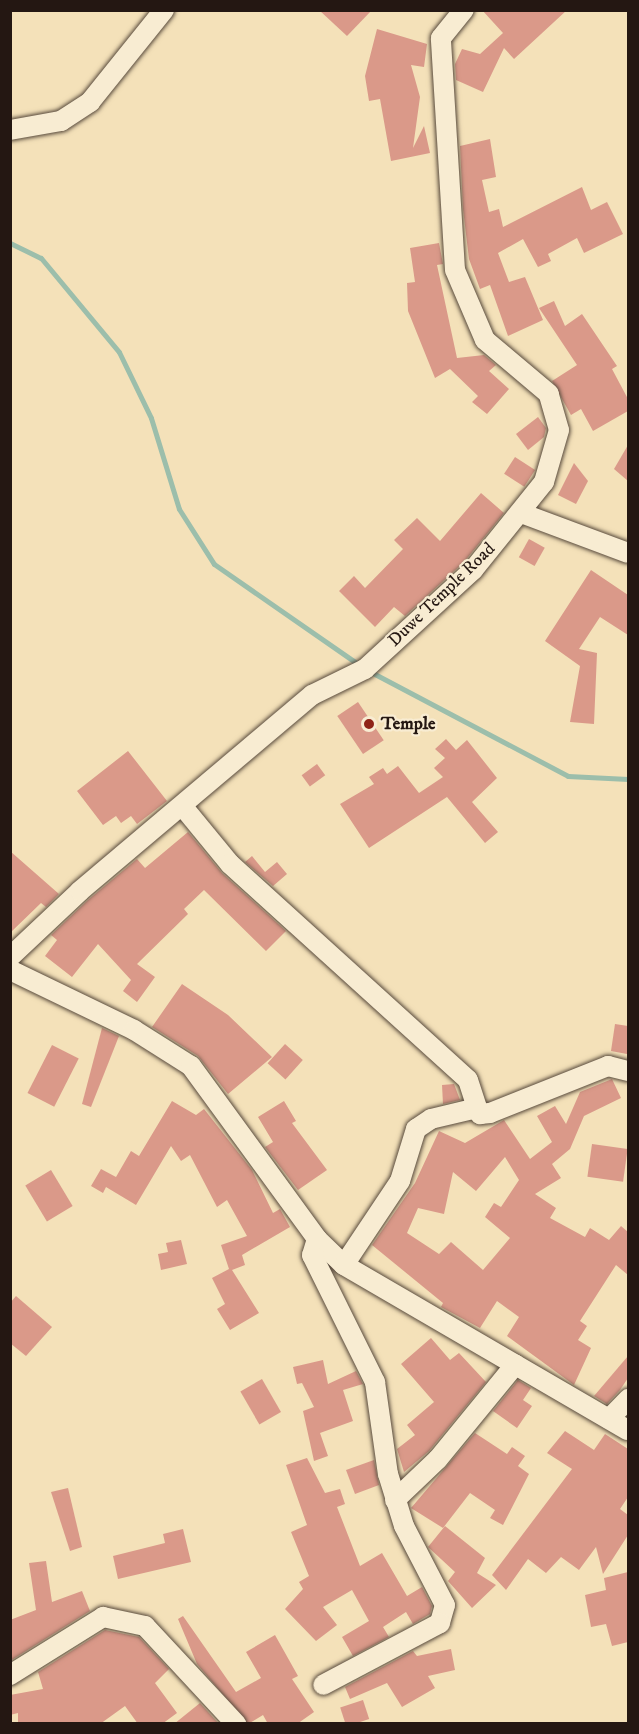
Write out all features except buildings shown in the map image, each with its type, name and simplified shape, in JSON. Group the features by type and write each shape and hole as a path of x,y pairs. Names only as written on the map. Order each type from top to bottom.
{"street":[{"path":"10,130 61,121 90,102 164,10"},
{"name":"Duwe Temple Road","path":"10,957 80,891 184,808 312,695 365,669 473,570 544,482 559,430 549,394 484,339 455,270 441,38 464,10"},
{"path":"521,513 628,554"},
{"path":"184,808 238,872 468,1080 480,1114 490,1113 608,1066 628,1071"},
{"path":"10,970 134,1030 191,1066 317,1239 344,1265 628,1430"},
{"path":"344,1265 400,1181 416,1129 431,1119 477,1108"},
{"path":"317,1239 312,1255 375,1382 395,1500 445,1605 440,1623 323,1685"},
{"path":"395,1500 438,1459 515,1365"},
{"path":"609,1419 628,1400"},
{"path":"10,1675 103,1617 145,1626 236,1724"}],"waterway":[{"path":"10,243 41,258 119,352 151,418 179,509 214,564 361,666"},
{"path":"369,671 568,776 628,779"}],"place":[{"name":"Temple","path":"369,724"}]}
